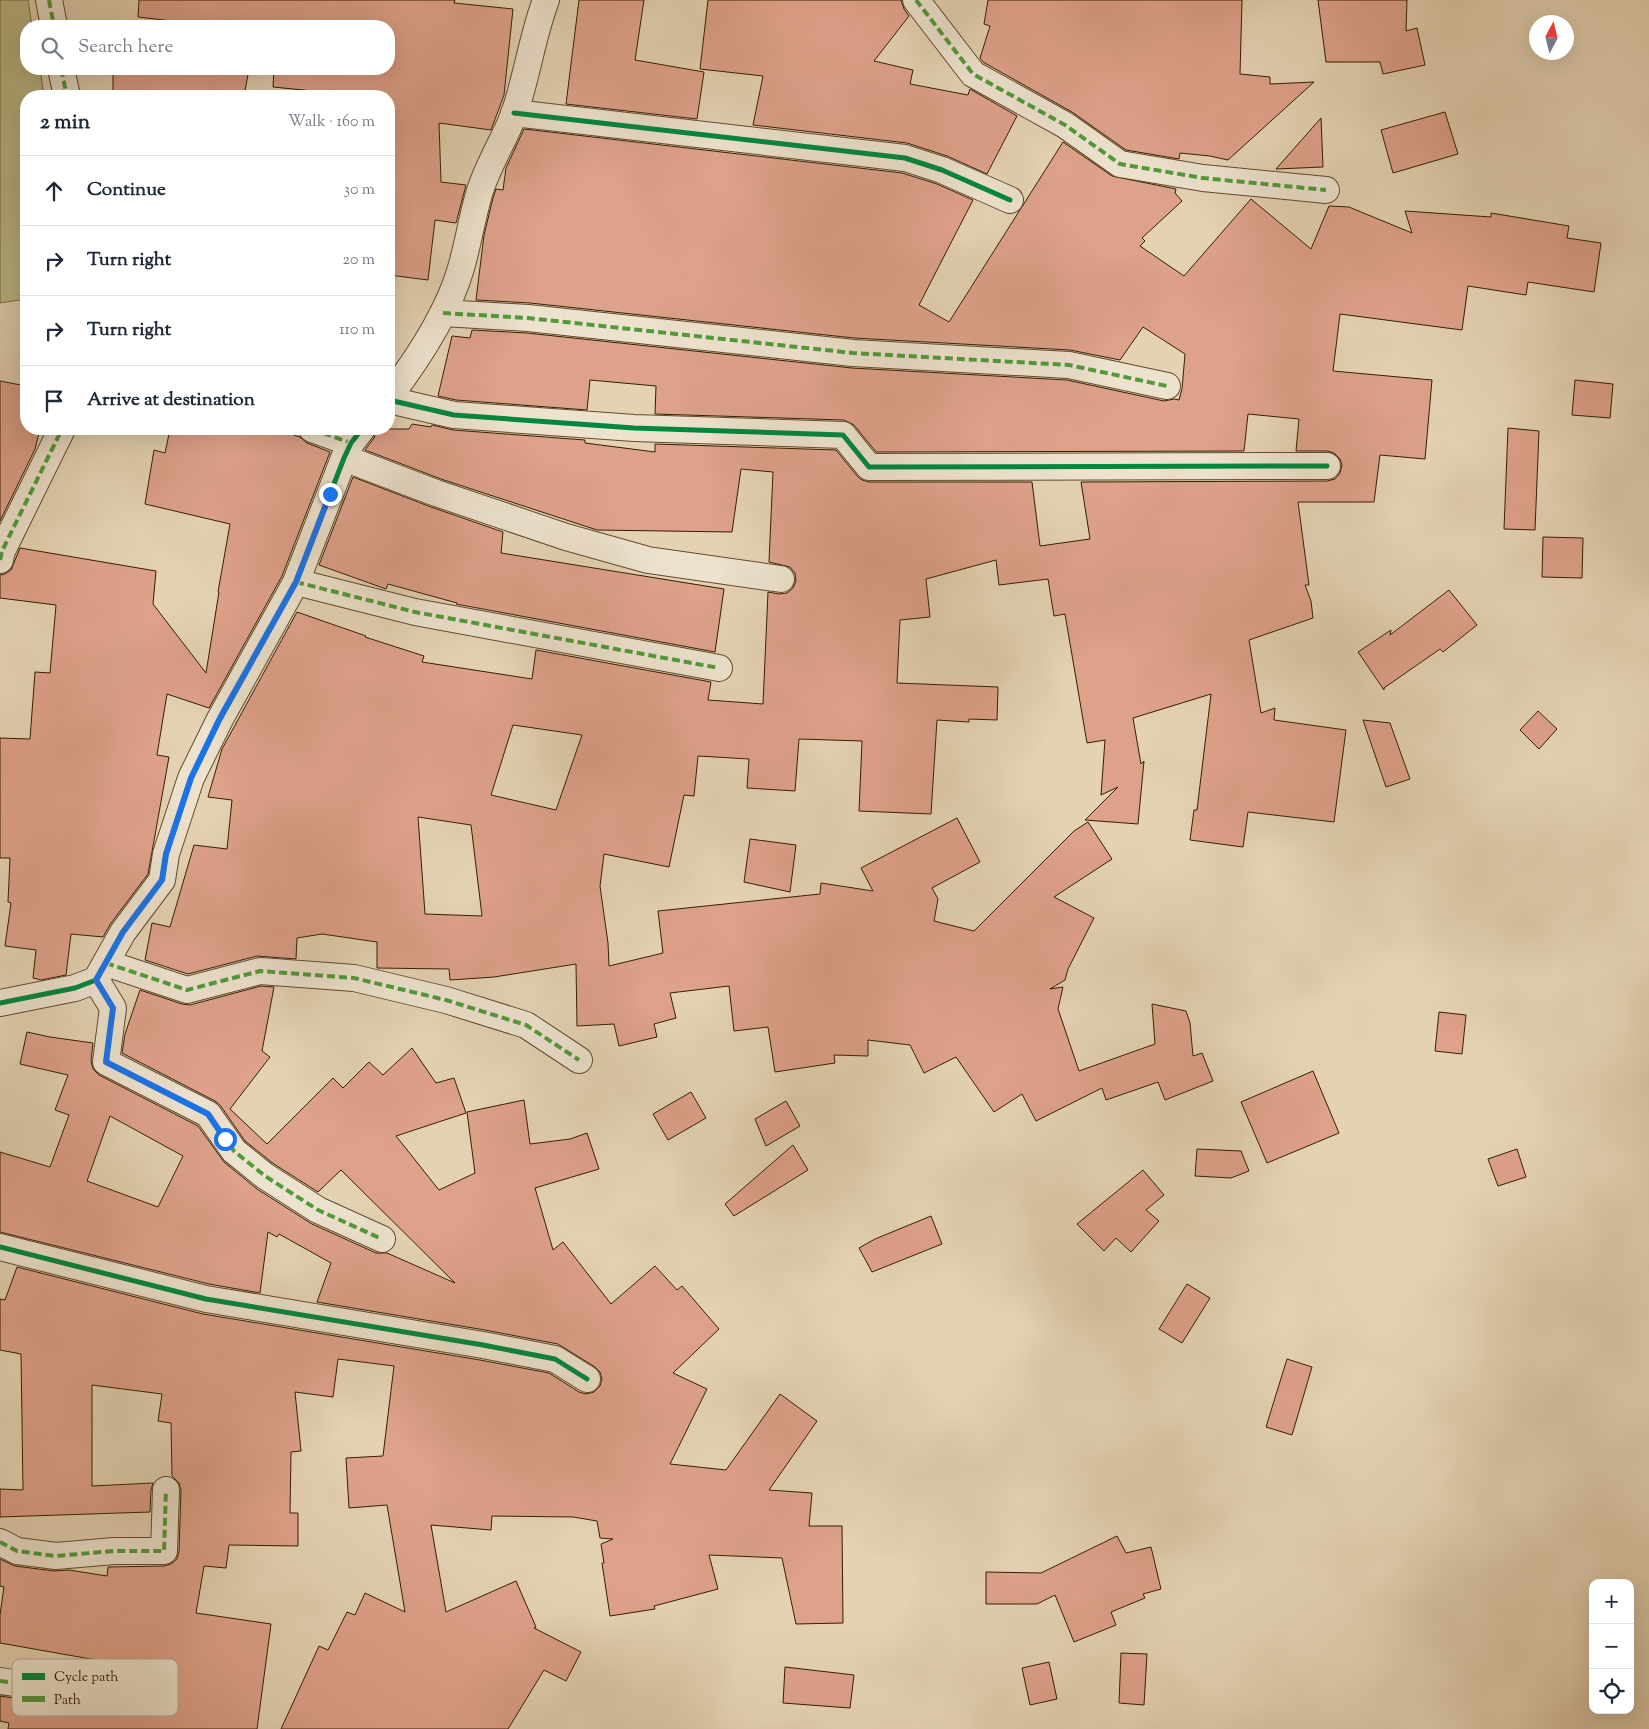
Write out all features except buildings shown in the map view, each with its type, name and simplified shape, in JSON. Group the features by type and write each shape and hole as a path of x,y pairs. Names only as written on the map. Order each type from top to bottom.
{"street":[{"path":"49,0 53,20"},
{"path":"395,390 443,313 461,269 479,193 514,113 546,0"},
{"path":"916,0 973,74 1065,125 1120,164 1203,178 1326,190"},
{"path":"62,75 66,90"},
{"path":"514,113 905,158 942,170 1010,200"},
{"path":"443,313 548,320 853,353 1069,364 1167,386"},
{"path":"395,401 454,416 634,428 843,435 869,468 1327,466"},
{"path":"0,560 2,551 59,435"},
{"path":"329,435 352,443 436,493 557,533 648,560 781,579"},
{"path":"0,1003 75,988 101,972 123,932 162,880 166,854 191,778 220,718 296,582 352,443"},
{"path":"296,582 415,612 719,668"},
{"path":"101,972 187,990 260,971 354,978 446,1000 526,1025 579,1060"},
{"path":"101,972 113,1008 106,1062 208,1114 234,1151 265,1176 318,1210 382,1239"},
{"path":"0,1247 206,1299 483,1345 555,1359 586,1379"},
{"path":"0,1542 17,1551 56,1556 114,1551 164,1551 166,1490"}],"shaded area":[{"path":"0,0 28,0 31,20 20,20 20,75 41,75 43,90 20,90 20,300 0,303"}],"marked path":[{"path":"49,0 53,20"},
{"path":"916,0 973,74 1065,125 1120,164 1203,178 1326,190"},
{"path":"62,75 66,90"},
{"path":"443,313 528,318 853,353 1069,365 1167,386"},
{"path":"0,560 2,551 59,435"},
{"path":"329,435 351,443"},
{"path":"296,582 415,612 719,668"},
{"path":"106,963 187,990 260,971 354,978 446,1000 526,1025 579,1060"},
{"path":"96,980 113,1008 106,1062 208,1114 234,1151 265,1176 318,1210 382,1239"},
{"path":"0,1542 17,1551 56,1556 114,1551 164,1551 166,1490"},
{"path":"0,1681 12,1683"}],"cycle path":[{"path":"514,113 905,158 942,170 1010,200"},
{"path":"395,401 454,415 634,428 843,435 869,467 1327,466"},
{"path":"0,1003 75,988 96,980 123,932 162,880 166,854 191,778 220,719 296,582 344,458 357,435"},
{"path":"0,1247 206,1299 483,1345 555,1359 587,1379"}],"route":[{"path":"225,1139 208,1114 106,1062 113,1008 96,980 123,932 162,880 166,854 191,778 220,718 296,582 330,494"}]}
